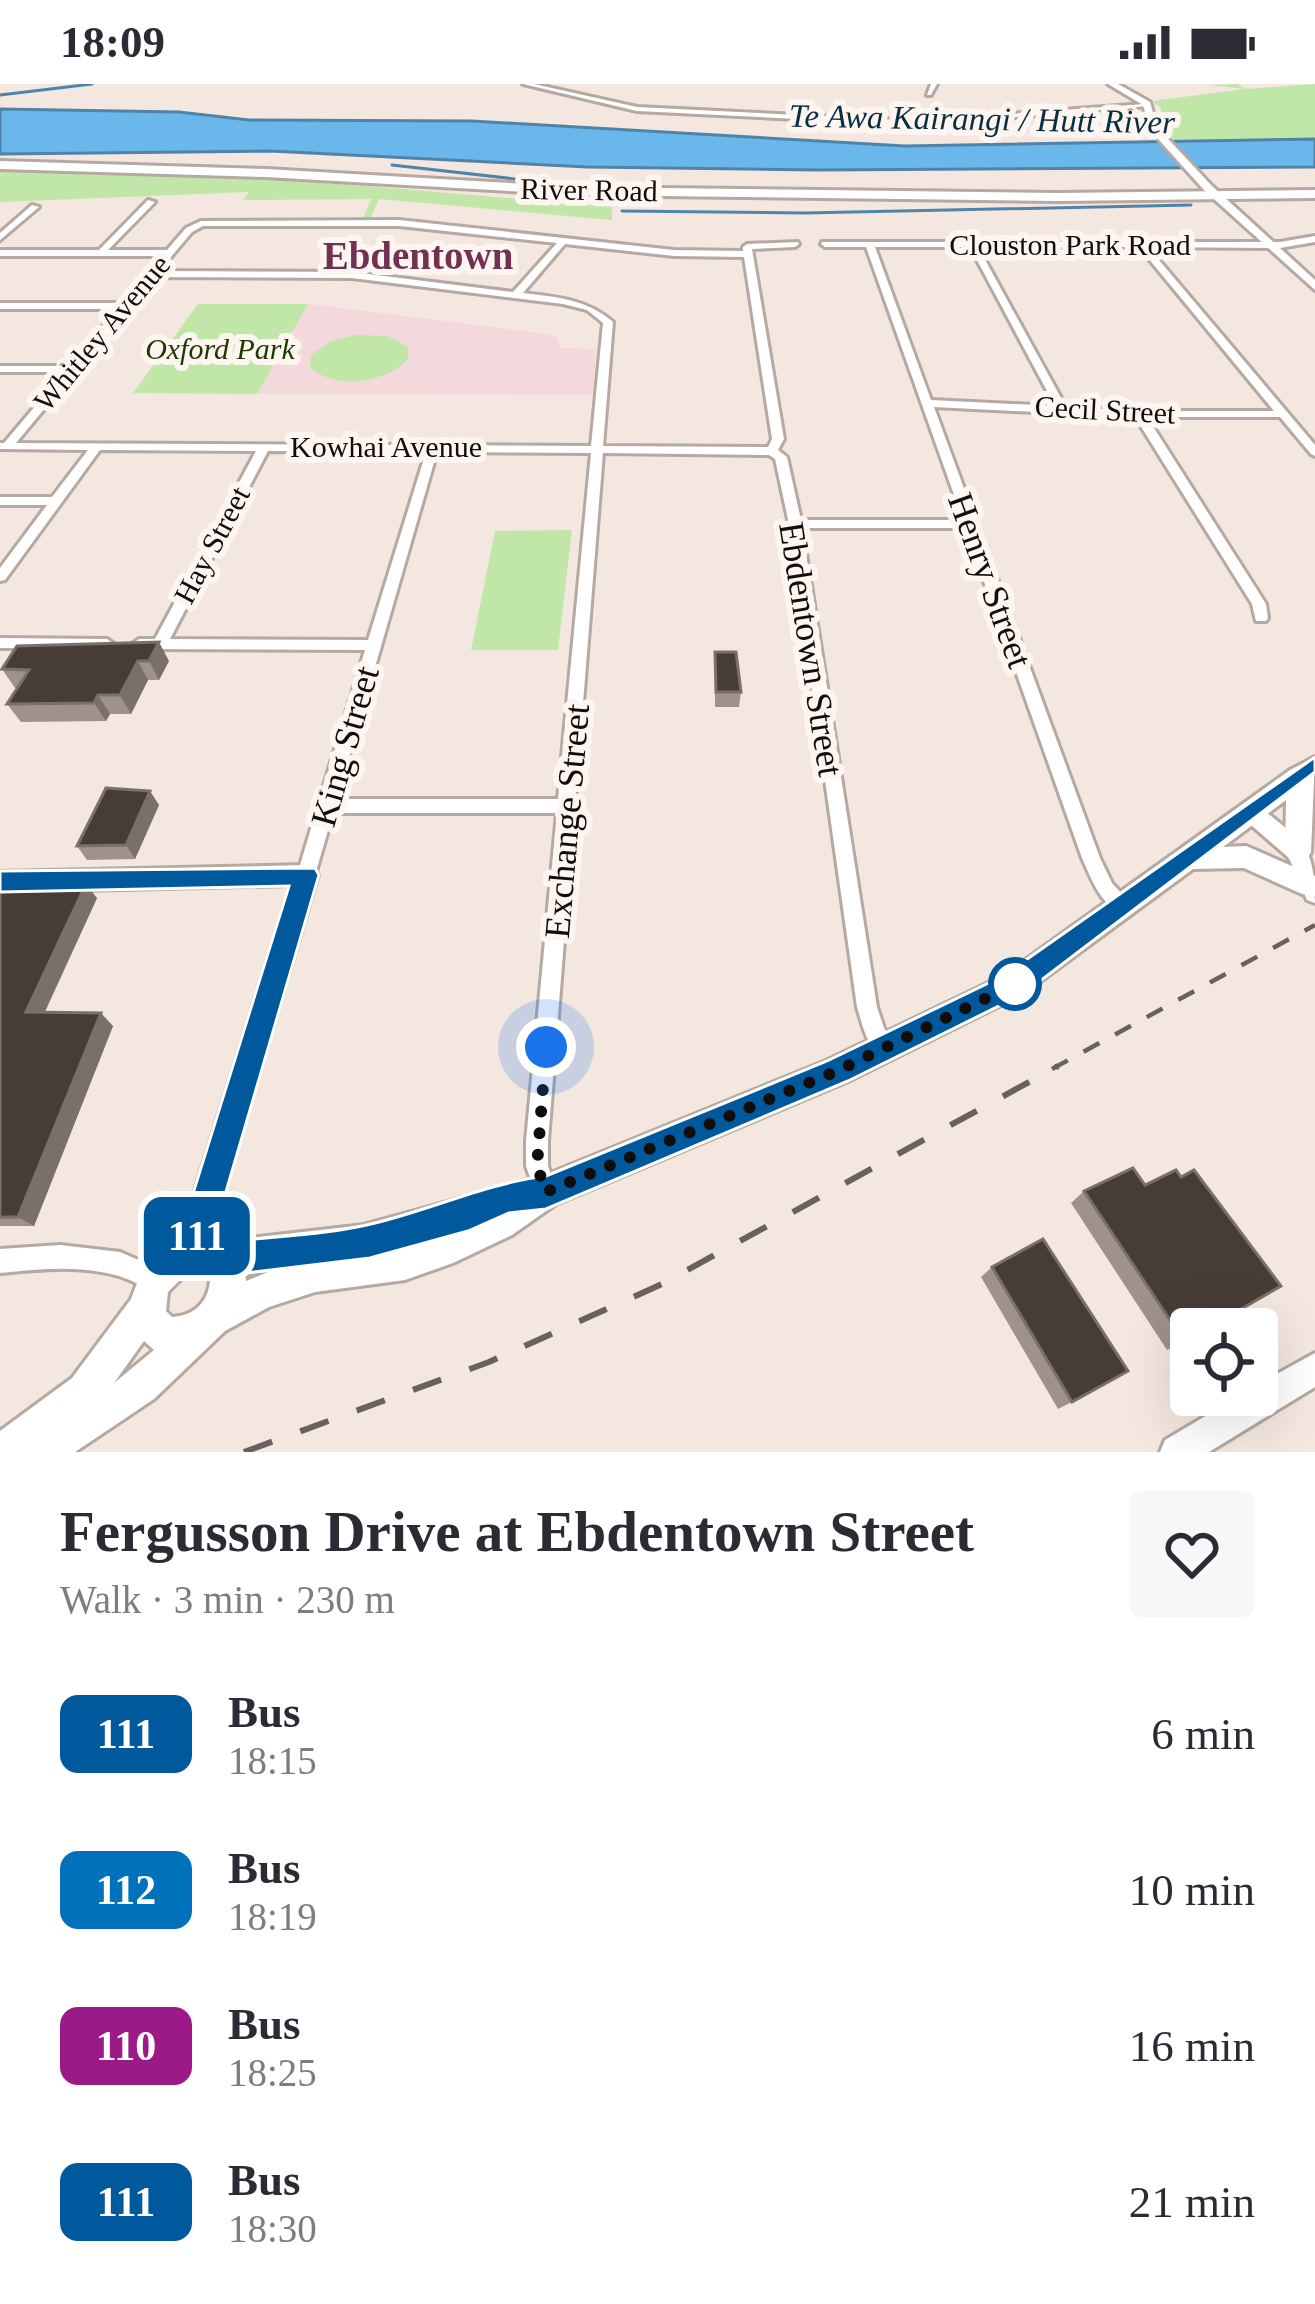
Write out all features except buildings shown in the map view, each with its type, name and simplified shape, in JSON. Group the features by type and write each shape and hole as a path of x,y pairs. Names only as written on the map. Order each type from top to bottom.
{"highway":[{"name":"River Road","path":"0,166 578,191 1315,192"}],"main road":[{"path":"1191,858 1246,857 1307,877 1307,771"},
{"path":"150,1294 155,1330 165,1336 190,1335 259,1293 302,1277 356,1273 419,1259 511,1219 546,1192 886,1047 1013,985 1307,771"},
{"path":"19,1452 85,1390 171,1262 370,1242 468,1214 508,1197 546,1192"},
{"path":"19,1452 58,1441 142,1387 209,1322 228,1292 227,1268 207,1255"}],"street":[{"path":"526,84 637,110 917,123 1124,106 1147,110"},
{"path":"929,94 934,84"},
{"path":"1108,84 1147,110 1153,128 1315,286"},
{"path":"100,253 151,202"},
{"path":"0,237 35,207"},
{"name":"Whitley Avenue","path":"3,446 189,230 201,224 399,223 563,241"},
{"name":"Clouston Park Road","path":"825,244 1272,245 1315,239"},
{"path":"152,274 360,275 516,295 563,241 674,253 748,254 751,244 795,244"},
{"path":"973,245 1061,408"},
{"name":"Henry Street","path":"870,246 1091,858 1105,888 1124,907"},
{"path":"1142,246 1315,452"},
{"path":"0,253 170,253"},
{"name":"Ebdentown Street","path":"748,254 778,439 772,451 781,457 795,524 867,1006 875,1033 886,1047"},
{"name":"Exchange Street","path":"516,295 578,304 608,322 537,1142 537,1166 546,1192"},
{"path":"0,306 125,306"},
{"path":"0,369 72,369"},
{"name":"Cecil Street","path":"929,403 1139,414 1281,414"},
{"path":"1139,414 1259,604 1262,618"},
{"name":"Kowhai Avenue","path":"3,446 772,451"},
{"path":"0,577 96,447"},
{"name":"Hay Street","path":"160,644 264,447"},
{"name":"King Street","path":"207,1255 306,875 433,448"},
{"path":"0,501 56,501"},
{"path":"795,524 971,524"},
{"path":"0,644 374,646"},
{"path":"326,806 567,806"},
{"path":"1248,816 1307,877"},
{"path":"0,881 306,875"},
{"path":"0,1261 116,1262 135,1267 150,1294"},
{"path":"1183,1450 1315,1369"}],"shaded area":[{"path":"308,304 555,335 560,348 596,349 593,395 257,394"}],"green space":[{"path":"1237,84 1246,89 1315,84 1315,140 1175,141 1160,126 1161,108 1152,101 1244,89 1209,85"},
{"path":"0,169 297,180 612,207 612,220 379,199 370,219 363,219 371,199 243,200 249,192 0,202"},
{"name":"Oxford Park","path":"198,304 308,304 257,394 133,393"},
{"path":"356,335 388,336 408,347 408,359 387,374 360,381 333,379 310,367 311,355 331,341"},
{"path":"572,530 558,650 471,650 495,531"}],"water":[{"path":"0,109 179,112 249,120 472,121 905,146 1315,139 1315,167 817,170 587,167 270,151 0,154"}],"waterway":[{"path":"0,95 92,84"},
{"path":"392,165 595,188"},
{"path":"622,211 805,213 1191,205"}],"railway":[{"path":"1052,1069 1315,925"},
{"path":"244,1452 489,1362 662,1284 1058,1066"}],"bus line":[{"name":"111","path":"0,882 306,875 191,1251 203,1250 222,1259 370,1242 468,1214 508,1197 546,1192 837,1071 1013,985 1315,765"}],"district":[{"name":"Ebdentown","path":"418,255"}],"route":[{"path":"546,1047 537,1142 537,1166 546,1192 837,1071 1015,984"}],"water label":[{"name":"Te Awa Kairangi / Hutt River","path":"982,118"}]}
